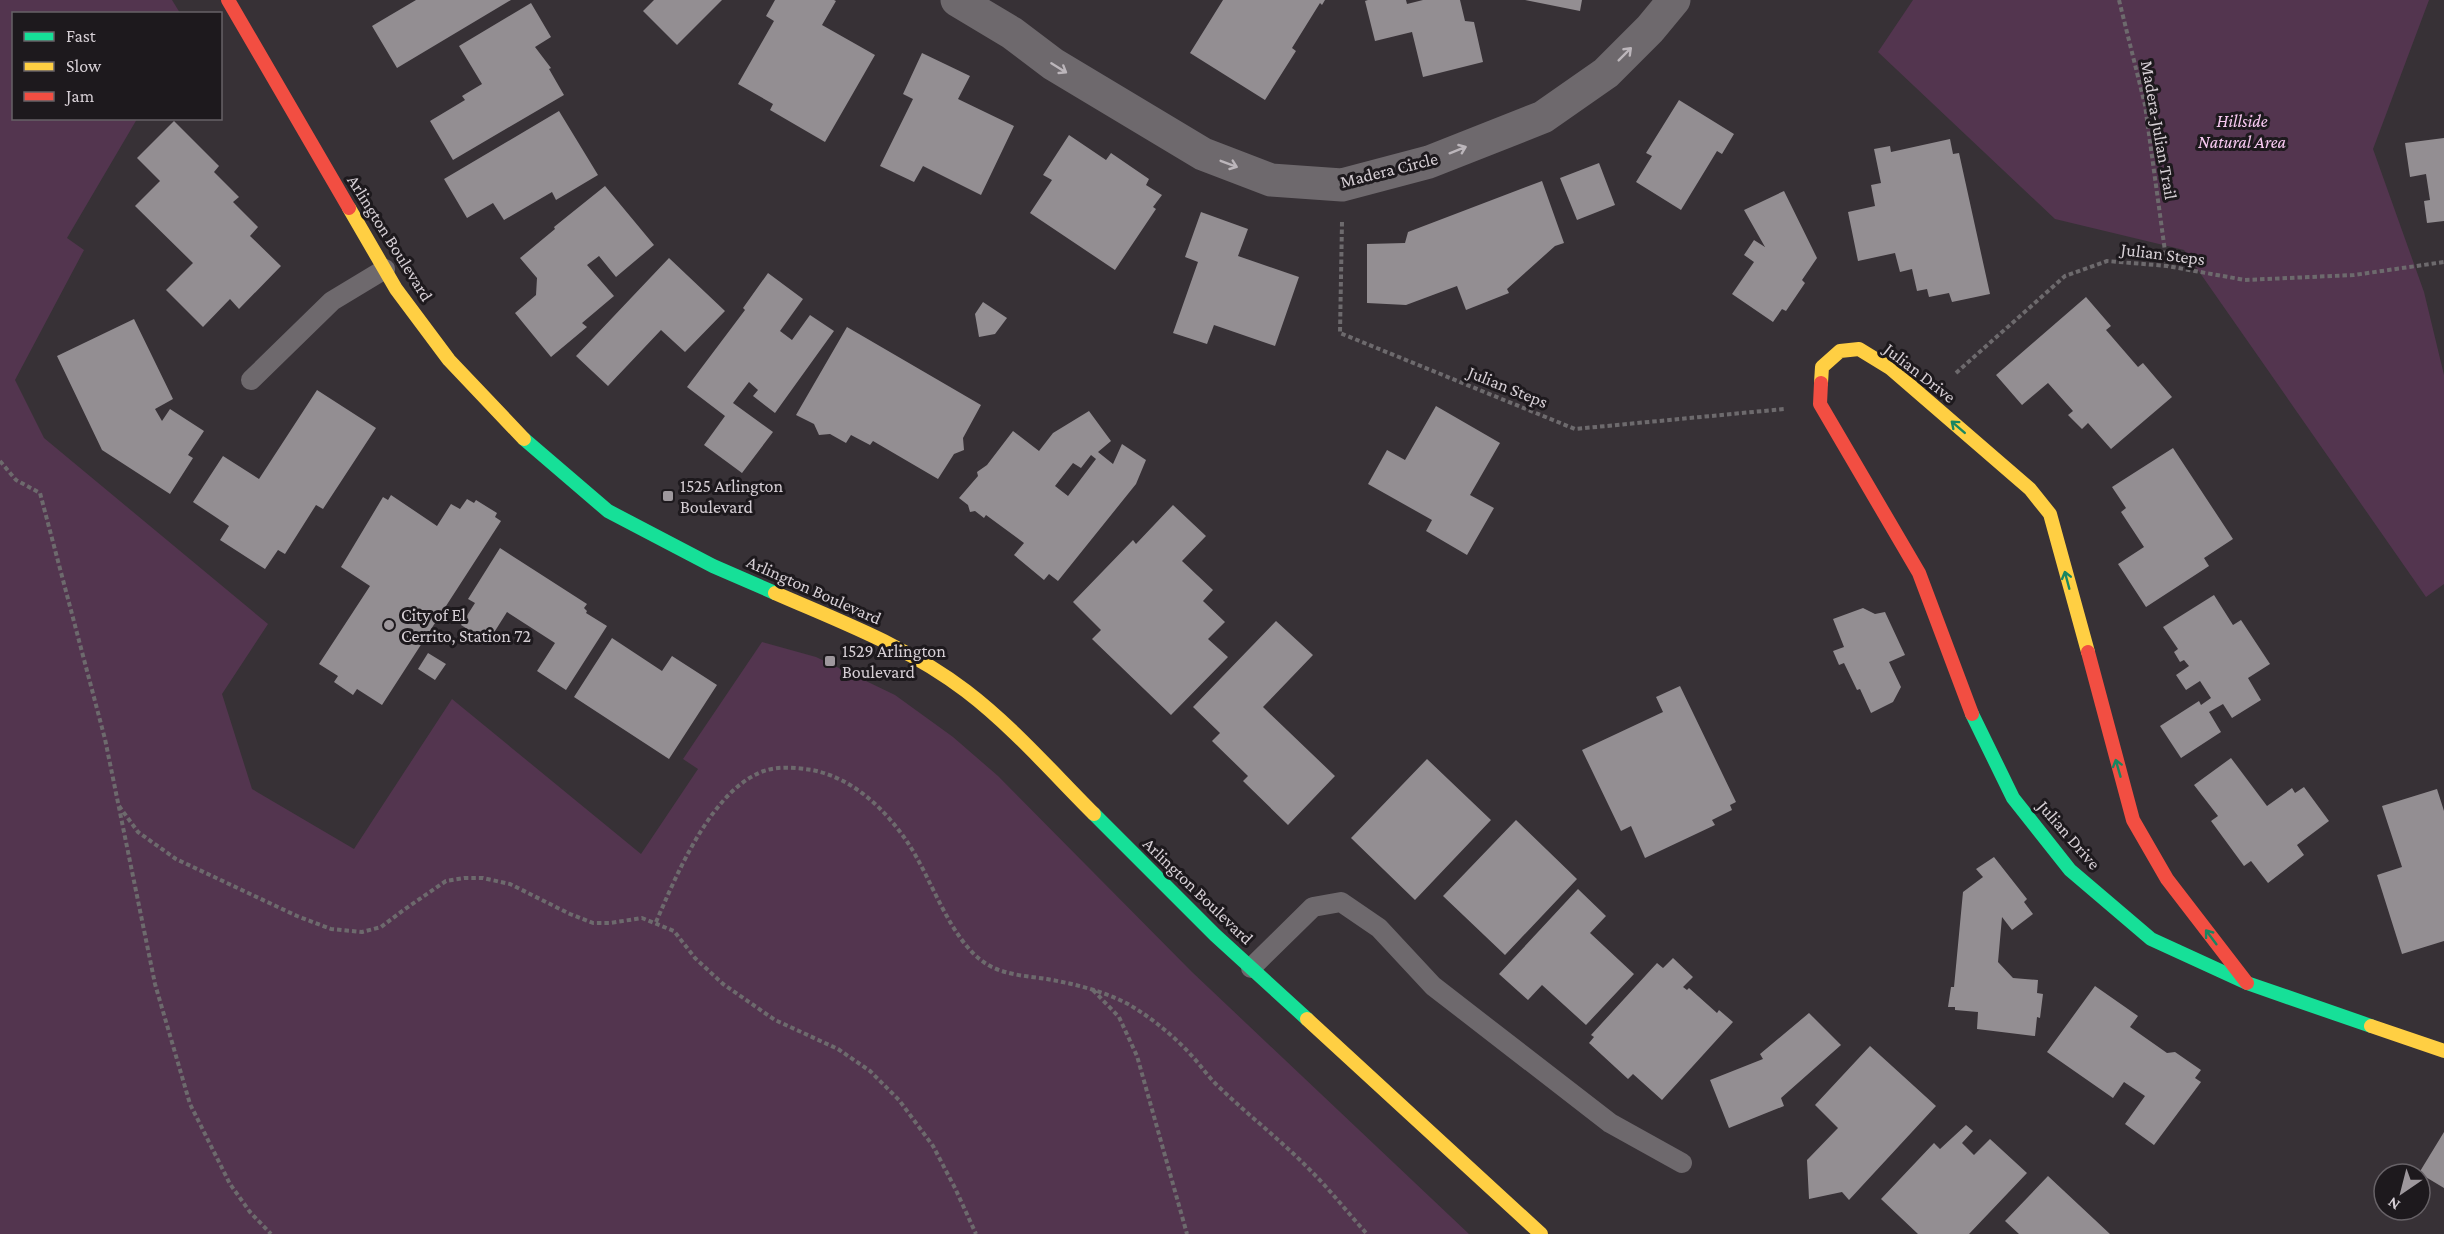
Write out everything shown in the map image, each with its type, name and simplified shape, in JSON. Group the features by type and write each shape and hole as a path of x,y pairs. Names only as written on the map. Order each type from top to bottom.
{"main road":[{"name":"Arlington Boulevard","path":"228,0 396,289 457,368 525,441 608,511 713,566 900,648 966,691 1022,742 1215,934 1540,1234"},
{"name":"Julian Drive","path":"2247,983 2167,879 2133,820 2050,514 2030,489 1890,368 1859,349 1840,351 1822,367 1820,404 1919,573 1970,709 2013,798 2070,870 2151,939 2247,983 2444,1051"}],"street":[{"name":"Madera Circle","path":"957,0 1012,33 1053,64 1203,154 1271,180 1342,185 1429,162 1543,117 1606,73 1650,29 1674,0"}],"lane":[{"path":"251,381 332,301 385,269"},
{"path":"1251,968 1313,907 1341,902 1379,927 1433,986 1610,1123 1682,1163"}],"path":[{"name":"Madera-Julian Trail","path":"2119,0 2145,105 2167,266"},
{"name":"Julian Steps","path":"1342,185 1340,333 1575,429 1766,412 1820,404"},
{"name":"Julian Steps","path":"1927,400 2065,276 2107,261 2167,266 2245,280 2354,275 2444,262"},
{"path":"0,461 16,480 40,493 105,739 155,984 190,1104 230,1184 250,1212 271,1234"},
{"path":"656,922 674,879 698,838 722,802 738,786 751,777 768,770 807,769 829,773 846,782 878,807 917,857 958,937 979,959 988,965 1022,976 1092,989 1130,1005 1151,1019 1168,1033 1229,1097 1312,1172 1367,1234"},
{"path":"119,806 138,832 176,859 297,916 331,929 362,932 381,927 446,881 464,878 483,878 510,884 593,923 642,918 656,922 674,931 695,958 723,984 748,1002 775,1020 838,1049 870,1071 899,1100 933,1146 976,1234"},
{"path":"1092,989 1119,1017 1137,1056 1187,1234"}],"green space":[{"path":"0,0 172,0 179,12 12,12 12,120 136,120 67,238 84,250 15,380 44,438 268,624 222,694 252,789 354,849 452,699 641,854 698,769 683,759 762,642 816,657 895,695 953,737 998,776 1192,972 1469,1234 0,1234"},
{"name":"Hillside Natural Area","path":"1913,0 2429,0 2373,149 2424,292 2444,375 2444,584 2426,597 2184,250 2055,219 1878,52"}],"building":[{"path":"416,0 511,0 397,68 372,26"},
{"path":"654,0 722,0 677,45 643,11"},
{"path":"775,0 836,1 822,25 875,55 825,142 770,110 773,104 738,84 774,21 766,16"},
{"path":"1223,0 1325,0 1322,5 1320,3 1292,48 1296,51 1265,100 1190,53"},
{"path":"1406,0 1407,4 1423,0 1460,0 1465,21 1474,22 1483,62 1423,77 1412,32 1375,41 1365,1"},
{"path":"1525,0 1582,0 1580,11"},
{"path":"531,3 551,37 535,47 551,68 549,69 564,95 453,160 430,121 465,100 462,96 482,84 459,46"},
{"path":"922,53 970,76 958,99 1014,126 981,195 923,166 914,182 880,166 913,99 903,94"},
{"path":"1679,100 1734,134 1722,154 1717,151 1681,210 1636,182 1652,156 1646,153"},
{"path":"559,111 598,175 556,200 552,192 504,220 493,203 467,218 444,179"},
{"path":"174,121 219,166 214,172 239,197 233,202 258,227 250,236 281,266 239,309 230,299 203,327 166,290 193,263 135,206 160,181 137,158"},
{"path":"1069,135 1106,160 1111,153 1149,179 1146,185 1162,195 1153,207 1156,209 1115,270 1030,213 1052,180 1043,175"},
{"path":"2444,138 2444,221 2427,223 2424,201 2430,200 2426,174 2410,177 2405,143"},
{"path":"1950,139 1953,154 1959,153 1990,294 1952,302 1949,293 1929,297 1927,289 1917,291 1912,269 1900,272 1895,253 1858,261 1848,212 1875,206 1871,185 1881,183 1874,149 1890,146 1891,152"},
{"path":"1599,163 1615,205 1577,220 1560,178"},
{"path":"1542,181 1564,243 1555,246 1507,289 1509,293 1466,310 1457,286 1406,305 1367,303 1367,244 1405,243 1408,232"},
{"path":"605,186 654,245 616,277 599,256 587,265 614,296 582,323 587,327 551,357 515,313 536,295 537,278 520,258"},
{"path":"1784,191 1817,258 1802,280 1805,283 1786,311 1782,309 1773,322 1732,294 1754,262 1744,255 1754,240 1765,247 1744,210"},
{"path":"1201,212 1248,229 1238,256 1299,277 1275,346 1214,325 1207,344 1173,333 1198,262 1185,257"},
{"path":"669,258 725,311 685,352 661,330 608,386 576,356"},
{"path":"768,273 803,299 780,331 792,340 810,315 834,331 775,413 753,396 758,390 749,382 733,403 773,432 742,473 704,445 725,416 687,387 745,310 743,308"},
{"path":"2086,297 2111,326 2106,330 2138,367 2143,363 2172,397 2111,449 2088,423 2082,429 2068,415 2073,411 2048,383 2022,405 1996,375"},
{"path":"983,302 1007,318 995,334 979,337 975,314"},
{"path":"134,319 173,399 155,409 162,421 170,409 204,431 188,455 193,458 170,494 102,450 57,356"},
{"path":"847,327 981,405 963,438 964,450 954,454 938,479 873,441 870,445 851,435 846,443 830,434 819,435 814,424 796,415"},
{"path":"317,390 376,428 323,509 316,505 285,554 278,550 265,569 220,540 229,526 193,502 223,456 259,479"},
{"path":"1436,406 1500,443 1470,495 1494,508 1467,555 1426,531 1432,520 1368,484 1387,450 1405,460"},
{"path":"1089,411 1111,441 1098,452 1113,464 1122,444 1146,460 1136,484 1058,581 1049,574 1044,580 1014,555 1024,543 986,515 984,518 975,511 970,512 968,505 959,498 978,476 977,472 987,465 1013,431 1039,451 1053,433","holes":["1091,455 1096,459 1068,496 1055,486 1073,463 1081,468"]},
{"path":"2173,448 2233,539 2204,558 2209,566 2146,607 2118,564 2144,547 2121,512 2126,508 2112,487"},
{"name":"City of El Cerrito, Station 72","path":"391,495 437,526 451,504 460,509 467,499 474,503 476,500 497,513 495,517 501,521 382,705 357,689 353,695 334,682 338,676 319,664 370,586 341,567 383,497 388,500"},
{"path":"1173,505 1206,536 1182,561 1213,590 1203,601 1225,622 1208,639 1228,657 1171,715 1092,639 1101,630 1073,602 1133,540 1136,544"},
{"path":"500,548 587,604 584,608 586,613 607,626 566,690 537,671 555,643 507,612 488,642 461,625 475,603 468,599"},
{"path":"2214,595 2233,625 2241,620 2270,664 2248,678 2261,700 2232,718 2223,704 2209,712 2221,732 2181,758 2160,726 2199,701 2201,705 2211,698 2200,681 2186,690 2176,675 2189,666 2184,660 2180,662 2174,652 2178,649 2163,627"},
{"path":"1863,608 1875,614 1885,612 1905,655 1889,662 1901,687 1893,702 1871,713 1860,689 1857,690 1844,663 1839,665 1833,651 1844,647 1833,619"},
{"path":"1276,621 1313,655 1263,707 1335,776 1288,825 1243,781 1248,776 1212,741 1220,733 1193,707"},
{"path":"612,638 662,671 672,656 717,685 669,759 574,697"},
{"path":"428,653 446,664 435,680 418,669"},
{"path":"1680,686 1736,802 1730,805 1732,810 1712,820 1715,825 1645,858 1631,826 1621,831 1582,750 1663,712 1656,697"},
{"path":"2231,758 2267,806 2292,788 2295,793 2304,787 2329,821 2297,845 2304,855 2268,883 2251,861 2244,866 2211,821 2218,816 2194,785"},
{"path":"1427,759 1491,820 1415,900 1351,838"},
{"path":"2437,789 2444,811 2444,941 2402,954 2377,875 2402,867 2382,806"},
{"path":"1516,820 1577,879 1505,955 1443,896"},
{"path":"1994,857 2027,899 2024,902 2033,914 2012,930 2002,917 1998,962 2013,978 2038,980 2037,993 2043,994 2035,1036 1977,1029 1978,1012 1955,1010 1955,1007 1948,1007 1951,987 1954,987 1963,892 1983,877 1976,869"},
{"path":"1578,889 1606,916 1590,933 1634,974 1586,1025 1542,985 1528,1000 1499,974"},
{"path":"1673,958 1693,977 1683,987 1687,990 1689,988 1717,1013 1719,1010 1733,1022 1662,1100 1633,1074 1628,1079 1589,1043 1594,1037 1591,1035 1657,963 1663,968"},
{"path":"2095,986 2138,1016 2130,1027 2167,1053 2175,1052 2201,1070 2195,1078 2201,1082 2154,1145 2125,1124 2145,1096 2124,1082 2113,1098 2047,1052"},
{"path":"1809,1013 1841,1045 1781,1098 1784,1106 1729,1128 1710,1080 1763,1059 1760,1054"},
{"path":"1870,1046 1936,1106 1849,1200 1842,1192 1809,1199 1807,1160 1838,1128 1815,1105"},
{"path":"1966,1125 1973,1131 1962,1143 1974,1155 1990,1139 2027,1173 1969,1234 1918,1234 1881,1199 1934,1143 1940,1149"},
{"path":"2444,1132 2444,1188 2432,1181 2432,1162 2426,1162"},
{"path":"2048,1176 2110,1234 2019,1234 2005,1221"}],"traffic: fast":[{"path":"524,439 608,511 713,566 775,593"},
{"path":"1972,714 2013,798 2070,870 2151,939 2247,983 2371,1026"},
{"path":"1094,814 1215,935 1307,1019"}],"traffic: slow":[{"path":"349,208 396,289 449,360 524,439"},
{"path":"1821,383 1822,367 1840,351 1859,349 1890,368 2030,489 2050,514 2088,652"},
{"path":"775,593 874,636 944,675 1000,719 1094,814"},
{"path":"1307,1019 1541,1234"},
{"path":"2371,1026 2444,1051"}],"traffic: jam":[{"path":"228,0 349,208"},
{"path":"1821,383 1820,404 1919,573 1972,714"},
{"path":"2088,652 2133,820 2167,879 2247,983"}],"place":[{"name":"1525 Arlington Boulevard","path":"668,496"},
{"name":"City of El Cerrito, Station 72","path":"389,625"},
{"name":"1529 Arlington Boulevard","path":"830,661"}]}
